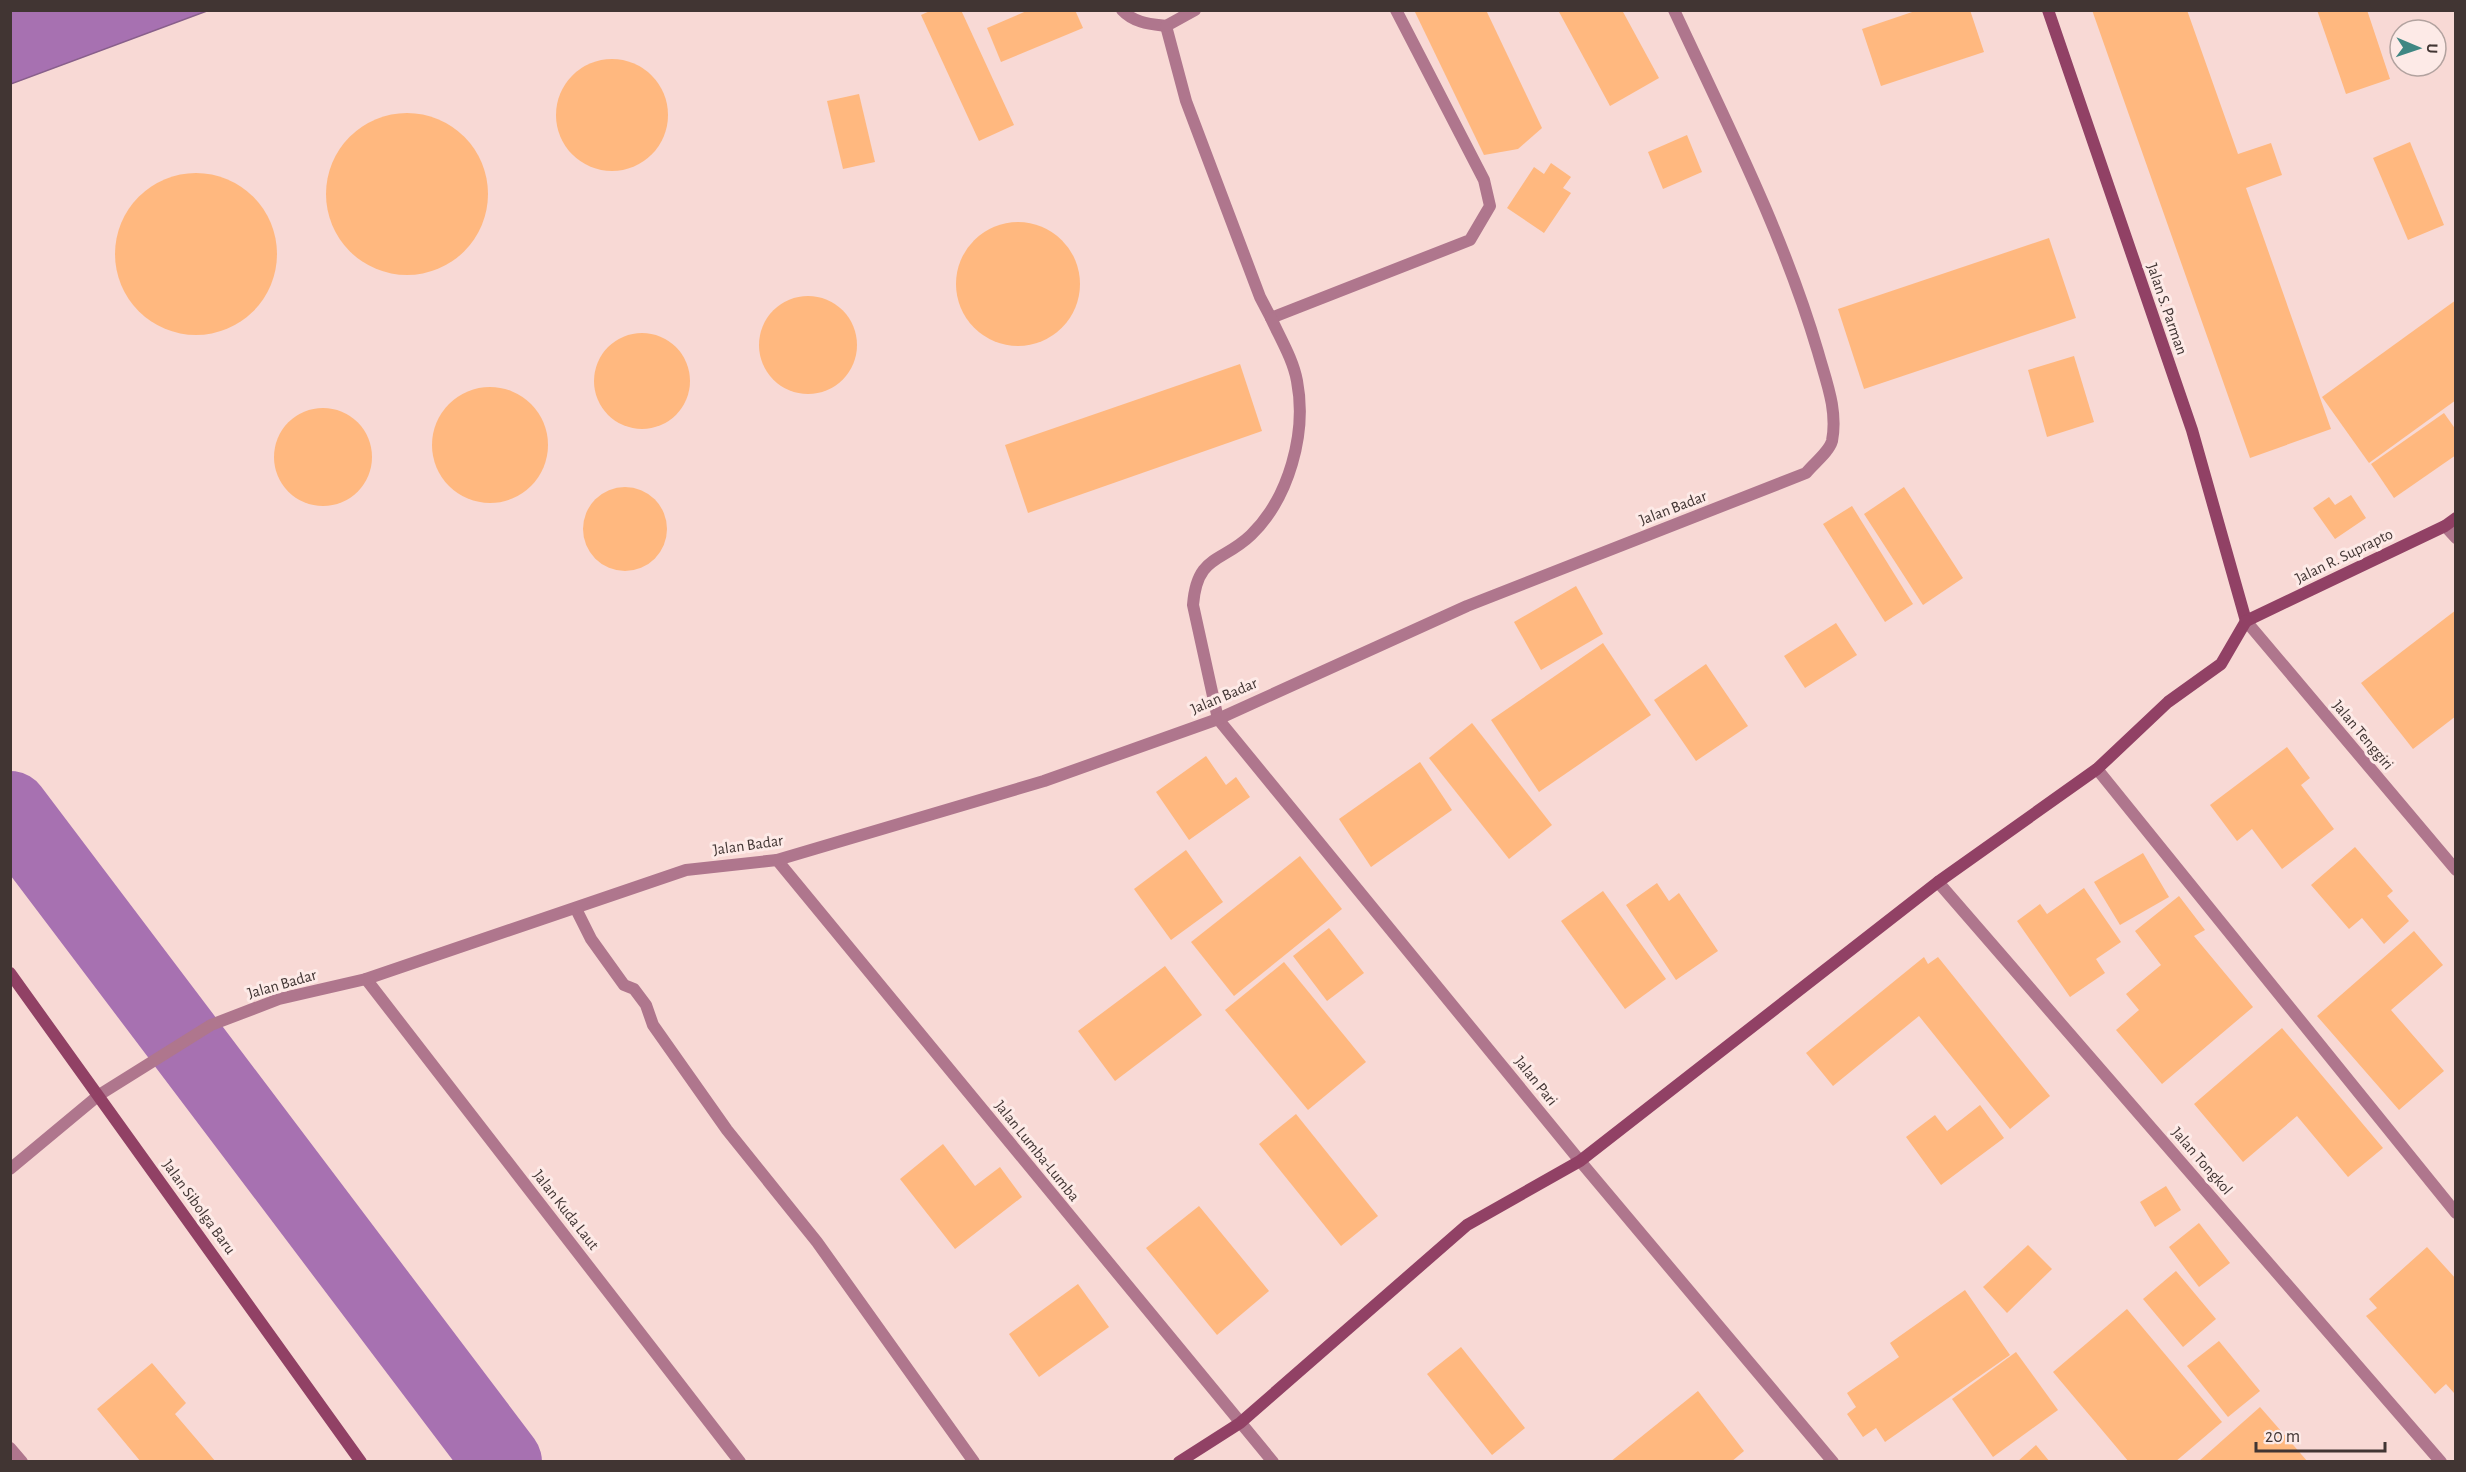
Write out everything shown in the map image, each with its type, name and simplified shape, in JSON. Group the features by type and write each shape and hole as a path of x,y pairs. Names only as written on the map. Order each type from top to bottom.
{"main road":[{"name":"Jalan S. Parman","path":"2048,10 2192,430 2246,621"},
{"name":"Jalan R. Suprapto","path":"2246,621 2450,522"},
{"path":"1179,1461 1240,1424 1467,1225 1580,1161 1938,882 2097,769 2168,702 2221,664 2246,621"},
{"name":"Jalan Sibolga Baru","path":"10,973 361,1461"}],"street":[{"path":"1122,10 1127,16 1145,24 1166,26 1195,10"},
{"path":"1271,318 1470,240 1490,206 1484,180 1396,10"},
{"name":"Jalan Badar","path":"10,1169 99,1095 211,1025 279,999 366,979 686,870 777,860 1044,781 1218,719 1467,606 1806,473 1831,444 1834,413 1802,298 1769,216 1674,10"},
{"path":"1166,26 1186,101 1260,297 1294,368 1298,382 1300,421 1290,472 1270,512 1250,536 1203,568 1194,590 1193,605 1218,719"},
{"path":"2450,522 2456,538"},
{"name":"Jalan Tenggiri","path":"2246,621 2456,870"},
{"name":"Jalan Pari","path":"1218,719 1580,1161 1833,1461"},
{"path":"2097,769 2456,1213"},
{"name":"Jalan Lumba-Lumba","path":"777,860 1240,1424 1273,1461"},
{"name":"Jalan Tongkol","path":"1938,882 2441,1461"},
{"path":"576,909 591,939 624,986 634,989 646,1005 653,1025 727,1130 817,1242 974,1461"},
{"name":"Jalan Kuda Laut","path":"366,979 740,1461"},
{"path":"10,1448 22,1461"}],"shaded area":[{"path":"11,10 207,10 207,11 11,84"}],"building":[{"path":"932,10 961,10 1014,125 979,141 921,15"},
{"path":"1029,10 1075,10 1083,28 1001,62 987,28"},
{"path":"1414,10 1486,10 1542,128 1518,149 1484,155"},
{"path":"1558,10 1622,10 1659,78 1610,106"},
{"path":"1918,10 1970,10 1984,52 1881,86 1862,29"},
{"path":"2092,10 2187,10 2238,154 2271,143 2282,175 2246,188 2331,429 2250,458"},
{"path":"2317,10 2367,10 2390,79 2346,94"},
{"path":"612,59 634,63 652,75 664,93 668,115 664,137 652,155 634,167 612,171 590,167 572,155 560,137 556,115 560,93 572,75 590,63"},
{"path":"859,94 875,162 843,169 827,101"},
{"path":"407,113 423,114 438,119 464,137 482,163 487,178 487,210 482,225 464,251 438,269 423,274 407,275 391,274 376,269 350,251 332,225 327,210 326,194 327,178 332,163 350,137 376,119 391,114"},
{"path":"1687,135 1702,172 1663,189 1648,152"},
{"path":"2410,142 2444,225 2408,240 2373,158"},
{"path":"1551,163 1571,177 1563,188 1571,193 1544,233 1507,208 1534,167 1544,174"},
{"path":"196,173 227,179 253,197 271,223 277,254 271,285 253,311 227,329 196,335 165,329 139,311 121,285 115,254 121,223 139,197 165,179"},
{"path":"1018,222 1042,227 1053,232 1062,240 1070,249 1075,260 1080,284 1075,308 1070,319 1062,328 1053,336 1042,341 1018,346 994,341 983,336 974,328 966,319 961,308 956,284 961,260 966,249 974,240 983,232 994,227"},
{"path":"2049,238 2076,318 1864,389 1838,309"},
{"path":"808,296 827,300 842,311 853,326 857,345 853,364 842,379 827,390 808,394 789,390 774,379 763,364 759,345 763,326 774,311 789,300"},
{"path":"2456,300 2456,400 2369,463 2322,397"},
{"path":"633,333 651,333 669,341 682,354 690,372 687,400 669,421 651,429 633,429 615,421 602,408 594,390 594,372 602,354 615,341"},
{"path":"2074,356 2094,422 2047,437 2028,370"},
{"path":"1240,364 1262,431 1028,513 1005,445"},
{"path":"490,387 512,391 531,404 544,423 548,445 544,467 531,486 512,499 490,503 468,499 449,486 436,467 432,445 436,423 449,404 468,391"},
{"path":"323,408 342,412 358,422 368,438 372,457 368,476 358,492 342,502 323,506 304,502 288,492 278,476 274,457 278,438 288,422 304,412"},
{"path":"2444,413 2456,430 2456,455 2394,498 2371,464"},
{"path":"625,487 641,490 655,499 664,513 667,529 664,545 655,559 641,568 625,571 609,568 595,559 586,545 583,529 586,513 595,499 609,490"},
{"path":"1904,487 1963,578 1923,605 1864,514"},
{"path":"2351,495 2366,518 2335,539 2313,508 2329,497 2335,505"},
{"path":"1852,506 1913,604 1885,622 1823,524"},
{"path":"1576,586 1603,634 1541,670 1514,622"},
{"path":"2456,610 2456,716 2413,749 2361,683"},
{"path":"1836,623 1857,655 1805,688 1784,656"},
{"path":"1603,643 1651,715 1539,792 1491,720"},
{"path":"1706,664 1748,726 1696,761 1654,700"},
{"path":"1472,723 1552,825 1509,859 1429,758"},
{"path":"2287,747 2310,778 2301,785 2334,829 2282,869 2252,829 2237,841 2210,805"},
{"path":"1206,756 1226,785 1236,777 1250,797 1189,840 1156,792"},
{"path":"1420,762 1452,810 1371,867 1339,819"},
{"path":"2355,847 2393,891 2387,896 2409,921 2384,944 2362,918 2349,929 2311,885"},
{"path":"1186,850 1223,902 1171,940 1134,889"},
{"path":"2143,853 2169,897 2120,925 2094,882"},
{"path":"1300,856 1342,909 1234,996 1191,942"},
{"path":"1657,883 1669,901 1679,893 1718,951 1676,980 1626,905"},
{"path":"2084,888 2121,942 2096,959 2105,973 2070,997 2017,921 2040,904 2047,914"},
{"path":"1603,891 1666,979 1625,1009 1561,921"},
{"path":"2179,896 2205,930 2194,936 2253,1007 2162,1084 2116,1030 2139,1010 2126,994 2161,965 2135,931"},
{"path":"1329,928 1364,973 1327,1001 1293,956"},
{"path":"2414,931 2443,965 2391,1010 2444,1071 2399,1110 2317,1016"},
{"path":"1924,957 1928,964 1938,957 2050,1096 2010,1129 1919,1016 1833,1086 1806,1053"},
{"path":"1284,962 1366,1062 1308,1110 1225,1010"},
{"path":"1165,966 1202,1015 1115,1081 1078,1031"},
{"path":"2282,1028 2383,1148 2348,1177 2297,1116 2243,1162 2194,1104"},
{"path":"1980,1105 2004,1138 1941,1185 1906,1137 1935,1115 1947,1131"},
{"path":"1296,1114 1378,1216 1341,1246 1259,1144"},
{"path":"943,1144 975,1186 1000,1167 1022,1197 955,1249 900,1179"},
{"path":"2166,1186 2181,1210 2155,1227 2140,1202"},
{"path":"1199,1206 1269,1291 1217,1335 1146,1248"},
{"path":"2199,1223 2230,1263 2199,1287 2169,1247"},
{"path":"2028,1245 2052,1269 2007,1313 1983,1287"},
{"path":"2427,1247 2456,1279 2454,1393 2446,1384 2435,1394 2366,1316 2377,1308 2369,1299"},
{"path":"2176,1271 2216,1319 2183,1347 2143,1299"},
{"path":"1078,1284 1109,1327 1039,1377 1009,1334"},
{"path":"1965,1290 2010,1355 1885,1442 1876,1428 1863,1437 1847,1414 1856,1407 1847,1393 1899,1357 1890,1343"},
{"path":"2127,1309 2222,1422 2175,1462 2129,1462 2053,1372"},
{"path":"2219,1341 2260,1391 2228,1417 2187,1366"},
{"path":"1461,1347 1525,1428 1492,1455 1427,1374"},
{"path":"2016,1352 2058,1410 1993,1457 1952,1399"},
{"path":"152,1363 186,1403 175,1414 216,1462 141,1462 97,1409"},
{"path":"1698,1391 1744,1451 1731,1462 1610,1462"},
{"path":"2260,1407 2308,1462 2198,1462"},
{"path":"2036,1445 2050,1462 2017,1462"}],"waterway":[{"path":"10,810 503,1462"}]}
